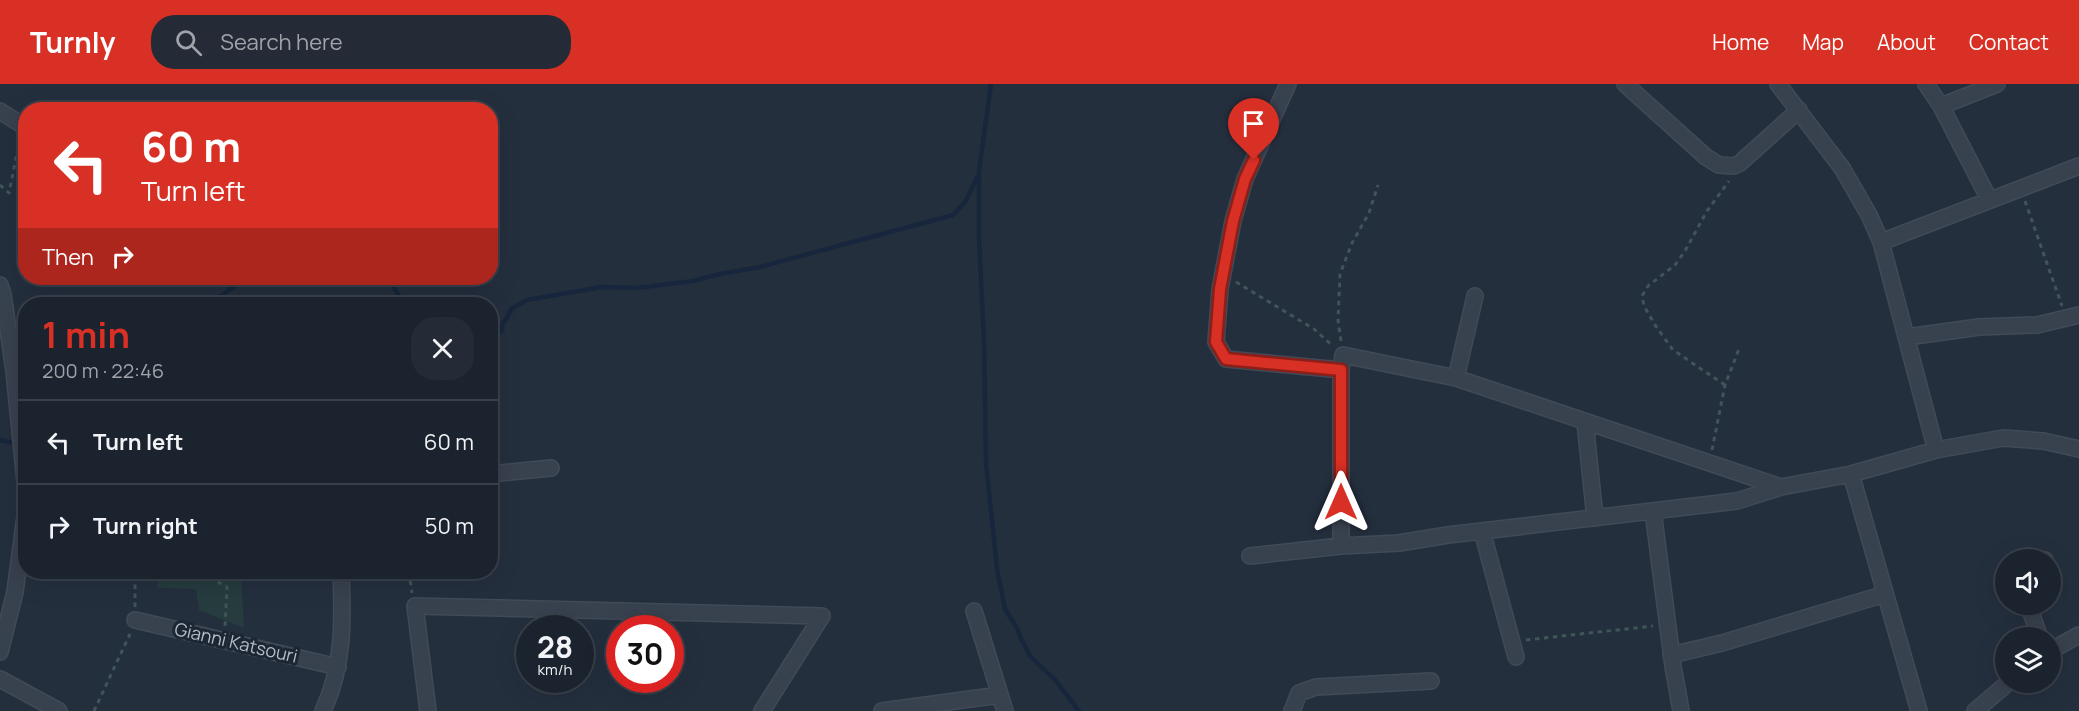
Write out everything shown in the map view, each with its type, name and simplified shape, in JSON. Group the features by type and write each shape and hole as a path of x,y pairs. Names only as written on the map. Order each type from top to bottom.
{"street":[{"path":"1288,84 1245,179 1233,221 1223,274 1216,342 1226,359 1342,362 1456,378 1781,487"},
{"path":"1625,84 1706,158 1719,165 1734,166 1746,158 1799,110"},
{"path":"1778,84 1842,168 1869,215 1881,242 1936,450"},
{"path":"1926,84 1941,106 1989,199"},
{"path":"1941,106 1996,84"},
{"path":"0,111 18,122"},
{"path":"1881,242 2079,166"},
{"path":"0,285 18,361"},
{"path":"1456,378 1475,296"},
{"path":"1907,337 1968,328 2037,325 2073,317"},
{"path":"1341,546 1342,362"},
{"path":"1585,422 1595,518"},
{"path":"1250,556 1341,546 1399,543 1737,501 1781,487 1851,474 1936,450 2002,438 2043,441 2079,449"},
{"path":"498,473 551,468"},
{"path":"1851,474 1919,711"},
{"path":"1653,511 1671,655 1681,711"},
{"path":"1482,531 1514,649"},
{"path":"0,652 18,573"},
{"path":"323,711 330,697 343,638 342,579"},
{"path":"1671,655 1722,643 1884,594"},
{"path":"428,711 415,606 822,616 762,711"},
{"path":"974,611 1005,711"},
{"name":"Gianni Katsouri","path":"135,620 338,667"},
{"path":"2061,645 2079,634"},
{"path":"0,680 59,711"},
{"path":"1292,711 1299,693 1316,687 1431,681"},
{"path":"1975,711 1996,693"},
{"path":"882,711 1000,695"}],"path":[{"path":"0,185 9,193 18,146"},
{"path":"1725,386 1673,350 1644,306 1642,296 1647,286 1675,265 1685,251 1707,211 1725,188 1734,166"},
{"path":"1342,362 1338,320 1340,274 1352,243 1369,213 1378,184"},
{"path":"2021,188 2073,317"},
{"path":"1223,274 1314,329 1342,362"},
{"path":"1709,463 1725,386 1740,349"},
{"path":"94,711 129,638 135,620 135,579"},
{"path":"213,579 227,587 225,641"},
{"path":"410,579 415,606"},
{"path":"1514,649 1668,624"}],"green space":[{"path":"157,579 241,579 244,628 199,610 196,589 158,588"}],"waterway":[{"path":"991,84 979,171 979,238 986,463 997,569 1005,609 1030,656 1056,681 1079,711"},
{"path":"498,334 511,309 527,300 602,287 637,288 693,281 760,267 953,215 966,201 977,177"},
{"path":"219,297 237,285"},
{"path":"393,285 399,297"},
{"path":"0,440 18,444"}],"route":[{"path":"1254,160 1245,179 1233,221 1220,289 1216,342 1226,359 1341,370 1341,502"}]}
